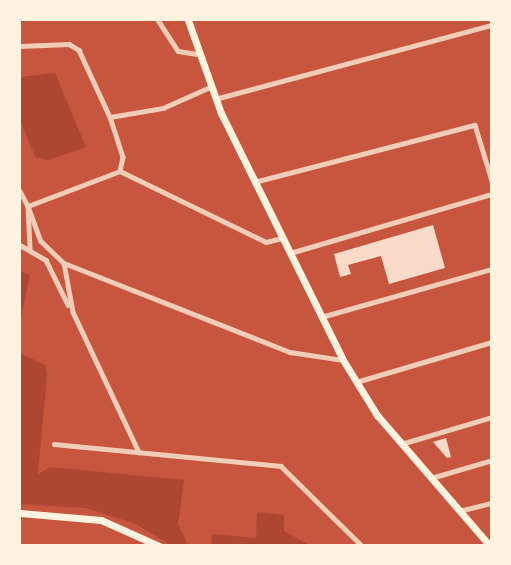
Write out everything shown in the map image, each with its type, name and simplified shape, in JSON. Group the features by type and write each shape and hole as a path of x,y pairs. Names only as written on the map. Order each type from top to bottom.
{"main road":[{"path":"188,20 197,54 215,99 343,360 356,382 401,444 490,546"},
{"path":"21,513 101,520 159,546"}],"street":[{"path":"158,20 178,51 197,54"},
{"path":"215,99 492,25"},
{"path":"20,46 74,46 110,117 123,157 120,171"},
{"path":"110,117 163,108 210,87"},
{"path":"254,182 475,124 492,181"},
{"path":"28,206 120,171 266,242 282,238"},
{"path":"20,191 44,244 64,263 290,352 343,360"},
{"path":"290,253 492,194"},
{"path":"28,206 30,249"},
{"path":"30,249 44,244"},
{"path":"20,245 30,249 50,267 139,452"},
{"path":"50,267 64,263"},
{"path":"64,263 73,312"},
{"path":"321,317 492,269"},
{"path":"356,382 492,342"},
{"path":"401,444 492,417"},
{"path":"54,444 281,466 362,546"},
{"path":"431,477 492,460"},
{"path":"459,511 492,503"}],"shaded area":[{"path":"55,73 86,147 49,160 36,158 20,121 20,77"},
{"path":"20,271 30,275 20,322"},
{"path":"20,353 45,365 47,375 38,474 50,467 184,480 178,524 188,545 170,545 136,524 86,508 20,504"},
{"path":"257,512 284,515 284,531 310,545 211,545 212,534 256,538"}],"building":[{"path":"433,225 445,268 389,284 381,256 348,265 351,274 340,277 334,254"},
{"path":"446,438 451,457 447,458 433,442"}]}
